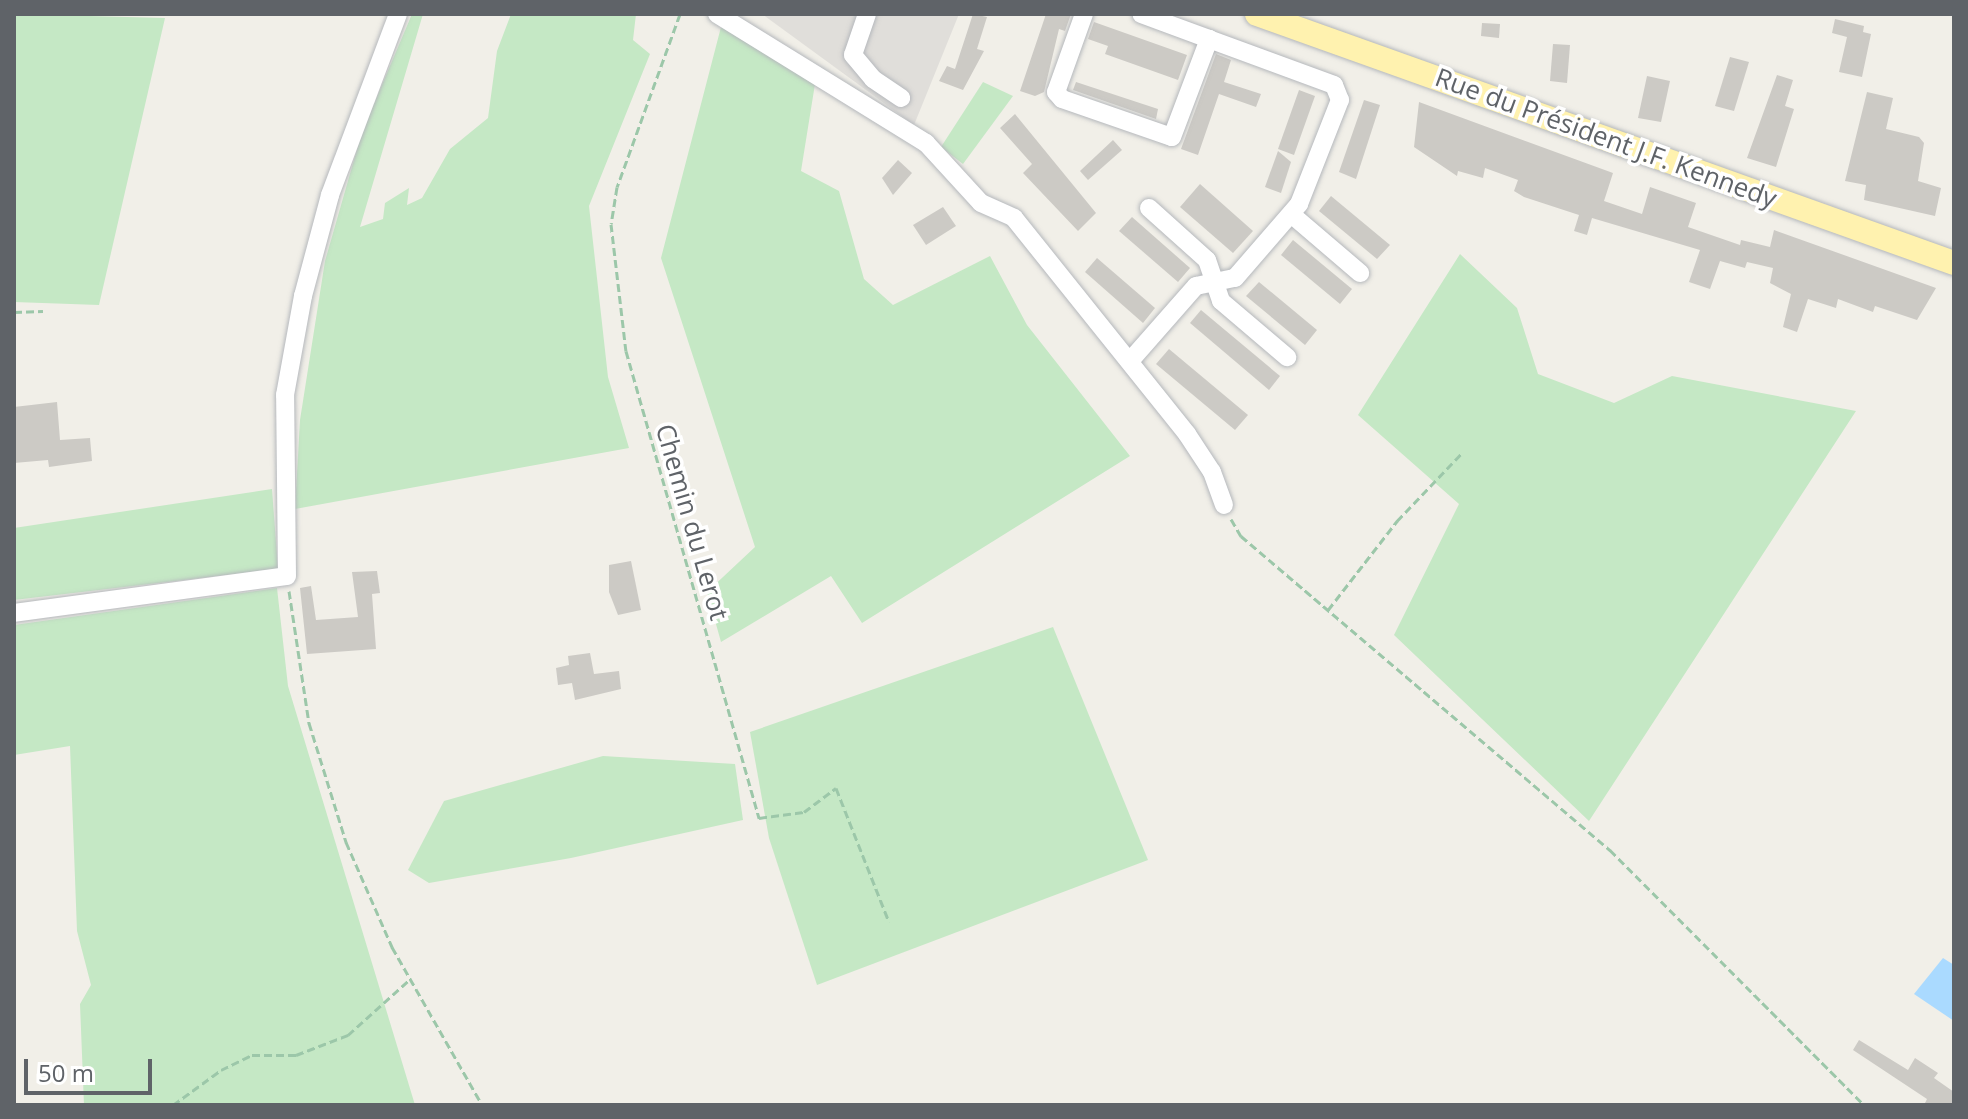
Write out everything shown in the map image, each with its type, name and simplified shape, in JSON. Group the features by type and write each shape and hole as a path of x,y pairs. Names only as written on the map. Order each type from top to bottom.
{"main road":[{"name":"Rue du Président J.F. Kennedy","path":"1257,14 1954,263"}],"street":[{"path":"14,613 287,576 285,395 303,296 330,195 398,14"},
{"path":"717,14 926,143 981,203 1014,218 1130,361 1212,472 1224,505"},
{"path":"867,14 853,55 873,79 901,98"},
{"path":"1084,14 1056,92 1084,107 1172,137 1209,39"},
{"path":"1130,361 1196,286 1235,278 1291,214 1299,204 1340,100 1334,85 1141,14"},
{"path":"1149,208 1207,260 1221,301 1287,357"},
{"path":"1291,214 1360,273"}],"path":[{"name":"Chemin du Lerot","path":"680,14 615,199 611,224 626,351 759,818 804,812 836,788 889,922"},
{"path":"14,312 43,311"},
{"path":"1328,610 1397,521 1463,452"},
{"path":"1224,505 1241,536 1610,850 1864,1105"},
{"path":"287,576 309,723 346,842 409,980 482,1105"},
{"path":"173,1105 221,1070 252,1055 296,1055 348,1035 409,980"}],"shaded area":[{"path":"762,14 959,14 914,125"}],"green space":[{"path":"14,14 165,18 99,305 14,302"},
{"path":"412,14 423,14 360,227 383,219 385,203 409,188 407,205 422,198 450,149 488,118 497,51 511,14 636,14 633,40 650,54 589,206 608,377 629,448 295,509 300,420 325,261 362,132"},
{"path":"721,27 815,84 801,171 839,191 864,279 893,305 990,256 1027,325 1130,456 862,623 831,576 721,642 707,592 755,547 661,258"},
{"path":"983,82 1013,96 963,164 941,147"},
{"path":"1460,254 1517,308 1538,374 1614,403 1672,376 1856,411 1589,821 1394,635 1459,504 1358,415"},
{"path":"272,489 278,569 14,600 14,528"},
{"path":"277,588 288,686 415,1105 84,1105 80,1004 91,985 77,931 70,746 14,755 14,625"},
{"path":"1053,627 1148,860 817,985 769,838 750,732"},
{"path":"603,756 735,764 743,820 571,858 429,883 408,870 444,801"}],"water":[{"path":"1943,958 1954,965 1954,1021 1914,994"}],"building":[{"path":"973,14 987,17 977,49 984,51 963,90 939,81 947,66 955,69"},
{"path":"1046,14 1071,14 1065,31 1059,29 1044,92 1035,96 1020,91"},
{"path":"1835,19 1864,26 1863,32 1871,34 1862,77 1839,72 1847,37 1832,33"},
{"path":"1094,22 1187,55 1178,80 1105,54 1108,46 1088,39"},
{"path":"1482,23 1500,24 1499,38 1481,36"},
{"path":"1553,44 1570,45 1567,83 1550,81"},
{"path":"1216,54 1231,60 1224,82 1261,94 1256,107 1219,94 1198,155 1181,149"},
{"path":"1730,57 1749,62 1734,111 1715,106"},
{"path":"1777,75 1793,80 1785,106 1794,109 1776,167 1747,158"},
{"path":"1647,76 1670,81 1661,122 1638,118"},
{"path":"1076,82 1158,109 1156,119 1073,90"},
{"path":"1299,90 1315,96 1294,155 1278,149"},
{"path":"1867,92 1893,98 1886,129 1919,137 1924,143 1918,181 1941,188 1935,216 1864,200 1866,185 1845,181"},
{"path":"1364,100 1380,105 1356,179 1339,172"},
{"path":"1419,102 1613,173 1604,201 1642,214 1650,187 1696,203 1688,227 1740,245 1741,240 1770,247 1774,230 1936,288 1917,320 1875,306 1873,312 1838,299 1836,308 1808,299 1797,332 1783,327 1791,294 1770,283 1773,268 1747,262 1745,268 1720,261 1710,289 1689,282 1700,250 1592,218 1587,235 1574,231 1579,215 1524,197 1514,191 1518,180 1485,168 1483,178 1458,171 1457,176 1414,147"},
{"path":"1015,114 1096,213 1078,231 1023,173 1032,164 1000,128"},
{"path":"1113,140 1122,150 1088,180 1080,171"},
{"path":"1278,151 1291,162 1281,193 1265,187"},
{"path":"898,160 912,173 893,195 882,178"},
{"path":"1200,184 1253,231 1233,253 1180,207"},
{"path":"1331,196 1390,245 1377,259 1319,211"},
{"path":"943,207 956,226 926,245 913,225"},
{"path":"1132,217 1190,268 1178,282 1119,231"},
{"path":"1293,240 1352,289 1340,304 1281,255"},
{"path":"1097,258 1155,308 1143,323 1085,272"},
{"path":"1259,282 1317,330 1305,345 1246,296"},
{"path":"1201,310 1280,376 1269,390 1190,323"},
{"path":"1169,349 1248,415 1235,430 1156,364"},
{"path":"57,402 60,440 90,438 92,461 49,467 48,460 14,463 14,407"},
{"path":"631,561 641,610 618,615 609,592 609,565"},
{"path":"377,571 380,593 372,594 376,649 307,654 300,588 311,586 316,620 358,617 352,572"},
{"path":"590,653 594,674 619,671 621,689 575,700 572,683 558,685 556,668 569,665 568,656"},
{"path":"1859,1040 1908,1070 1915,1058 1938,1073 1934,1078 1954,1092 1954,1105 1924,1105 1927,1099 1853,1050"}]}
